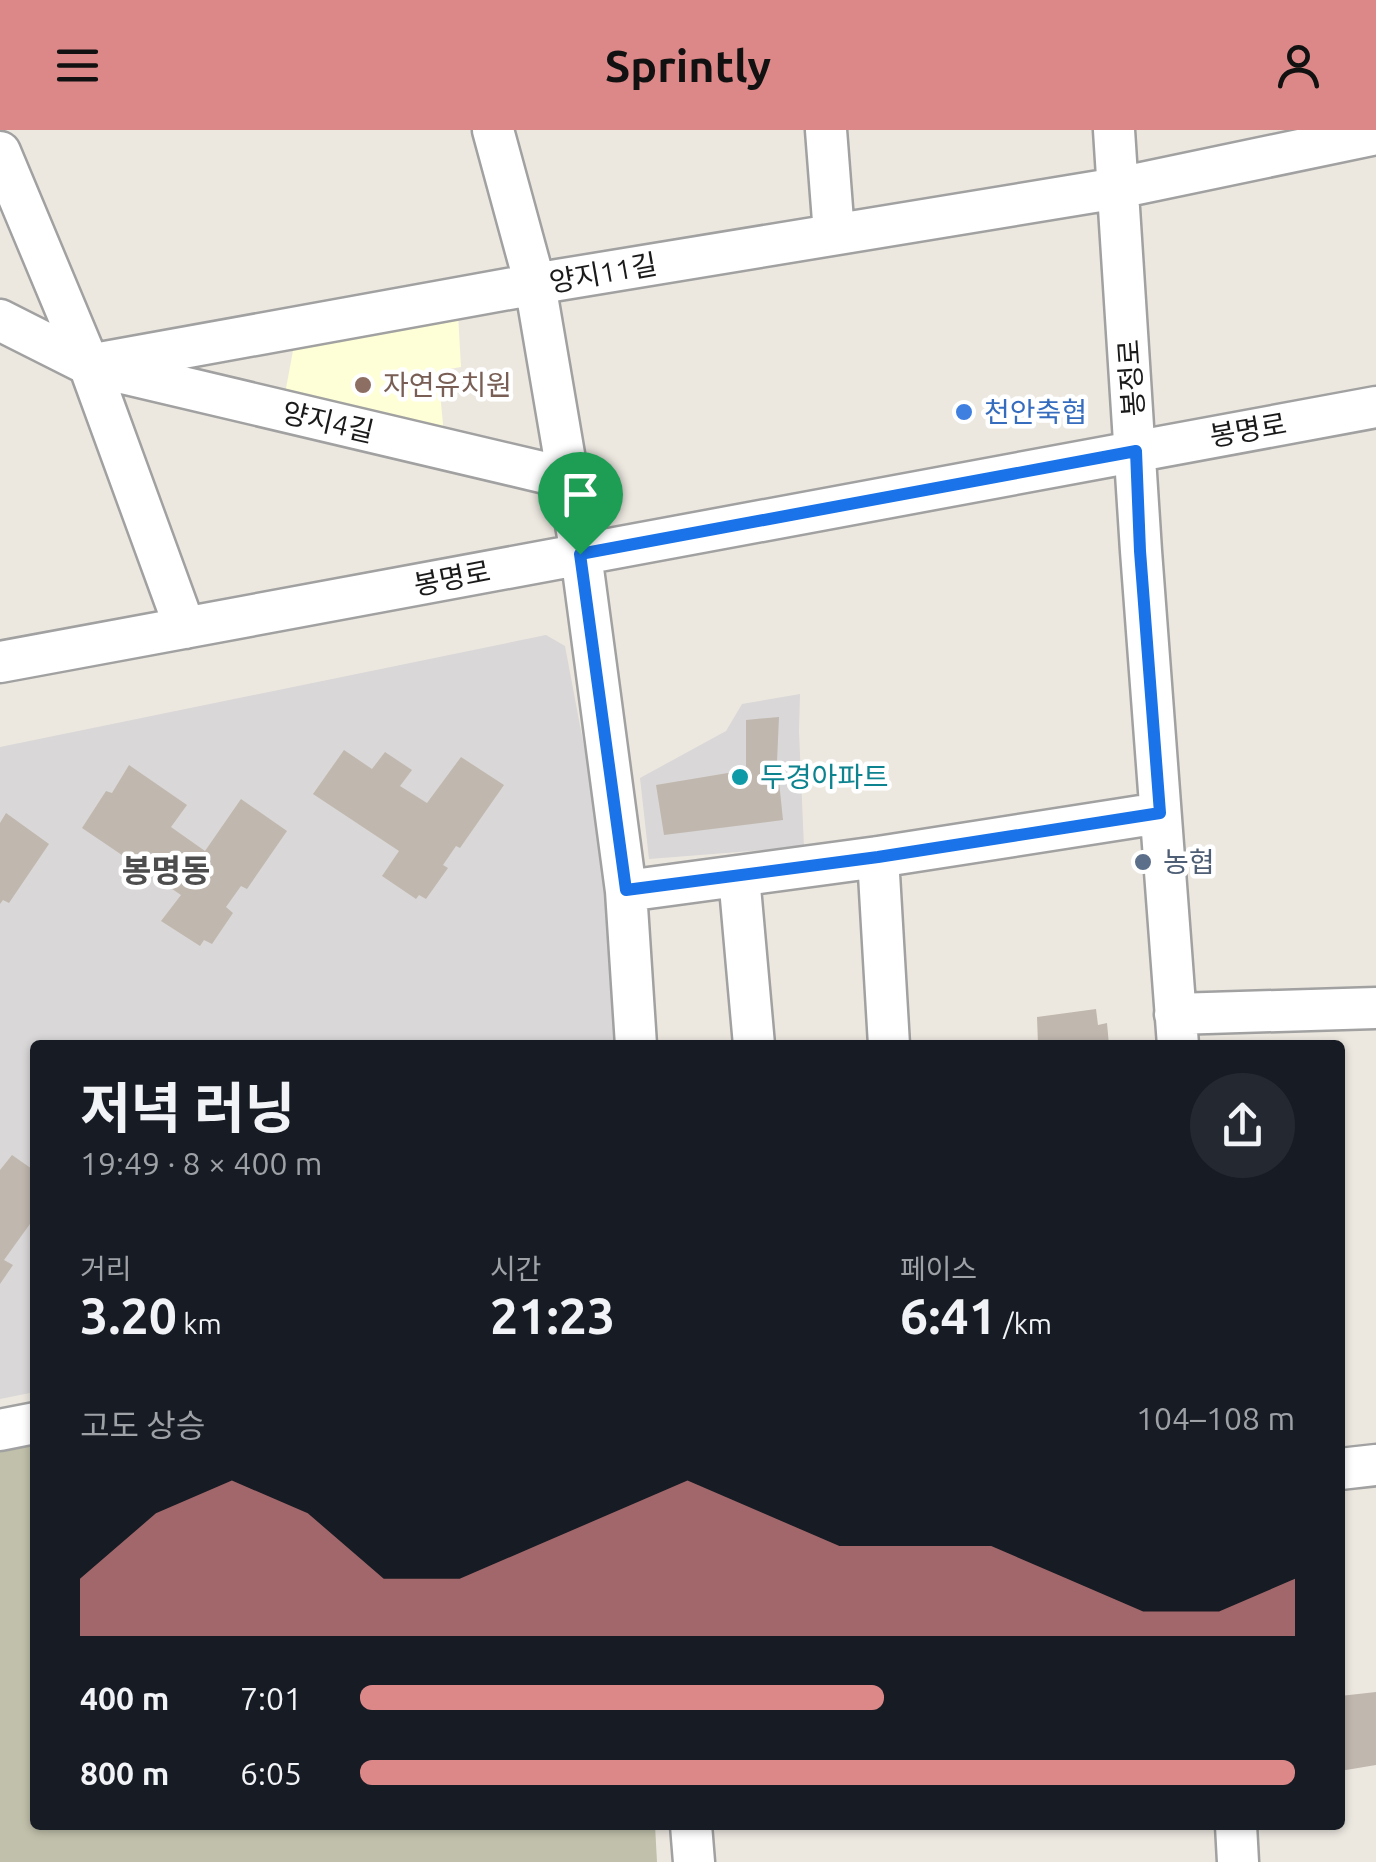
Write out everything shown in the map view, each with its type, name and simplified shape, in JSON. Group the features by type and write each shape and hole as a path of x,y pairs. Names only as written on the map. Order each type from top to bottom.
{"street":[{"path":"494,130 534,284 580,554 626,890 636,1040"},
{"path":"826,130 834,234"},
{"name":"봉정로","path":"1114,130 1140,551 1177,1030"},
{"name":"양지11길","path":"89,365 534,284 1118,188 1376,134"},
{"path":"0,152 89,365 185,628"},
{"path":"0,222 35,240"},
{"name":"양지4길","path":"0,320 89,365 567,478"},
{"name":"봉명로","path":"0,662 1376,407"},
{"path":"626,890 878,857 1160,813"},
{"path":"878,857 889,1040"},
{"path":"739,876 754,1040"},
{"path":"1177,1030 1376,1008"},
{"path":"0,1430 30,1424"},
{"path":"1345,1469 1376,1465"},
{"path":"691,1830 694,1862"}],"shaded area":[{"name":"자연유치원","path":"458,314 461,367 438,371 444,435 284,399 295,340"},
{"path":"546,635 565,646 615,911 621,1040 30,1040 30,1393 0,1399 0,747"},
{"name":"두경아파트","path":"800,694 804,847 649,859 640,778 726,731 742,704"},
{"path":"30,1439 30,1830 655,1830 657,1862 0,1862 0,1445"}],"building":[{"name":"두경아파트","path":"779,717 777,762 783,820 664,835 656,785 746,770 746,720"},
{"path":"344,750 372,769 385,752 412,770 400,786 427,803 461,757 504,785 460,848 456,846 443,865 448,868 426,899 419,895 416,899 382,876 399,851 313,794"},
{"path":"129,765 187,805 171,827 205,851 241,799 287,831 247,889 241,886 226,907 233,913 212,944 204,940 200,946 161,921 181,895 82,828 106,791 112,793"},
{"path":"6,813 49,844 9,903 3,900 0,904 0,823"},
{"path":"1096,1009 1098,1025 1107,1023 1109,1040 1038,1040 1037,1017"},
{"path":"12,1155 30,1168 30,1224 4,1260 13,1265 0,1284 0,1170"},
{"path":"1376,1692 1376,1765 1345,1770 1345,1695"}],"place":[{"name":"자연유치원","path":"363,385"},
{"name":"천안축협","path":"964,412"},
{"name":"두경아파트","path":"740,777"},
{"name":"농협","path":"1143,862"}],"district":[{"name":"봉명동","path":"166,871"}],"route":[{"path":"1136,451 1160,813 878,857 626,890 580,554 1136,451"}]}
